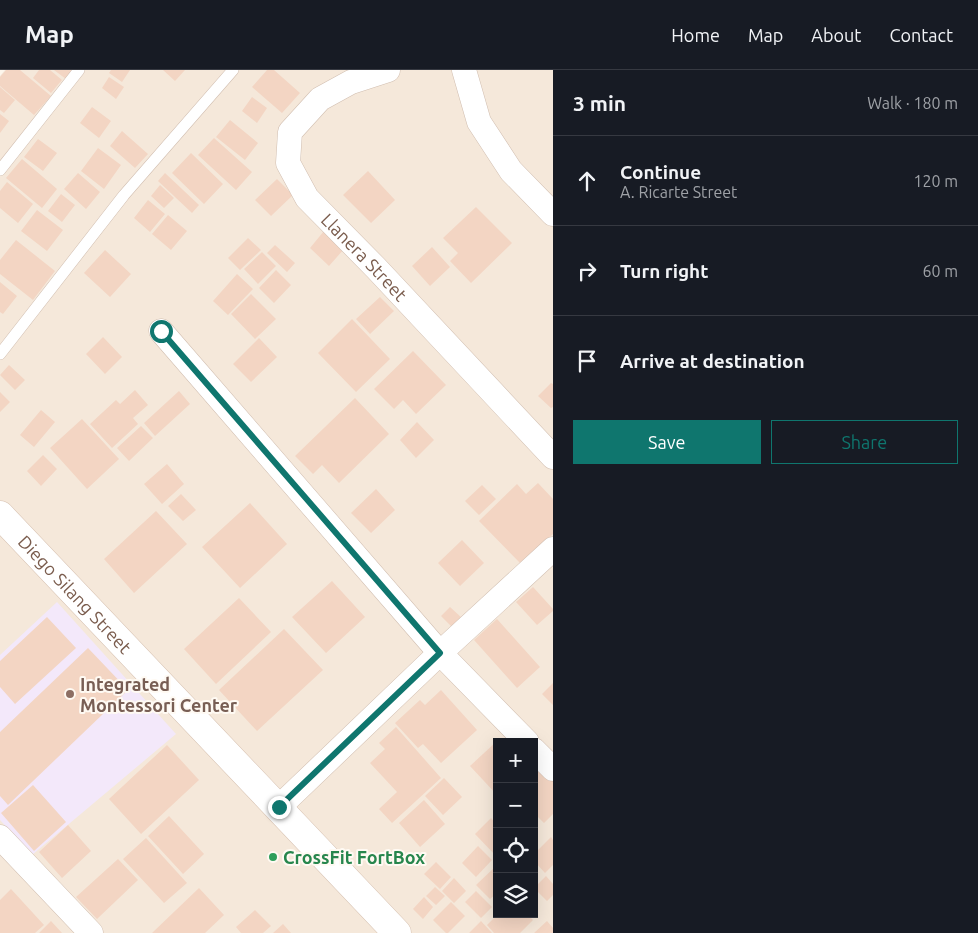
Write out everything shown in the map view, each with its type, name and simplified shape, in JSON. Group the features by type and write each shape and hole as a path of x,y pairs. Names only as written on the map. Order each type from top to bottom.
{"street":[{"name":"Llanera Street","path":"388,70 351,82 320,99 290,132 288,163 307,198 376,268 553,457"},
{"path":"464,70 479,122 511,171 553,214"},
{"path":"161,331 440,653 522,738"},
{"name":"Diego Silang Street","path":"0,515 397,933"},
{"path":"279,807 440,653 553,550"},
{"path":"538,754 553,769"},
{"path":"0,837 91,933"}],"lane":[{"path":"0,170 79,70"},
{"path":"0,354 124,195 233,70"}],"shaded area":[{"path":"5,70 553,70 553,933 0,933 0,76"},
{"name":"Integrated Montessori Center","path":"57,602 176,734 32,855 0,820 0,655"}],"building":[{"path":"6,70 20,70 51,96 34,115 0,86 0,77"},
{"path":"39,70 50,70 62,80 51,93 33,78"},
{"path":"54,70 72,70 66,79"},
{"path":"111,70 130,70 122,82 109,73"},
{"path":"163,70 185,70 175,81"},
{"path":"267,70 274,70 300,93 282,113 252,87"},
{"path":"109,77 124,87 116,99 102,88"},
{"path":"0,87 15,100 4,113 0,110"},
{"path":"252,97 267,108 257,123 242,111"},
{"path":"92,107 111,121 99,138 80,123"},
{"path":"0,114 9,121 0,133"},
{"path":"230,120 258,143 245,160 216,137"},
{"path":"122,131 148,154 135,168 110,146"},
{"path":"214,138 252,172 236,190 198,155"},
{"path":"38,139 57,153 43,171 24,157"},
{"path":"98,148 121,165 104,189 81,171"},
{"path":"191,153 223,184 204,204 172,173"},
{"path":"22,159 57,189 42,208 6,178"},
{"path":"368,171 395,200 371,223 343,195"},
{"path":"78,173 100,192 86,209 64,189"},
{"path":"165,173 199,205 192,213 158,181"},
{"path":"277,179 293,195 271,216 255,200"},
{"path":"7,182 33,204 18,223 0,208 0,191"},
{"path":"160,185 174,198 164,208 151,196"},
{"path":"61,194 75,205 62,222 48,211"},
{"path":"148,200 165,214 150,232 134,218"},
{"path":"476,207 512,243 471,283 450,261 458,253 443,238"},
{"path":"37,210 63,230 47,251 21,231"},
{"path":"168,215 187,231 171,250 152,234"},
{"path":"324,231 344,249 329,266 310,248"},
{"path":"248,238 261,250 240,270 228,258"},
{"path":"16,240 55,271 33,300 0,274 0,260"},
{"path":"275,245 295,263 287,272 267,253"},
{"path":"432,247 450,267 430,286 412,266"},
{"path":"105,250 131,274 110,297 84,273"},
{"path":"262,252 276,266 258,284 244,269"},
{"path":"276,270 291,285 274,303 259,288"},
{"path":"237,274 253,289 228,315 213,301"},
{"path":"0,282 17,296 3,314 0,312"},
{"path":"251,294 276,319 255,339 231,314"},
{"path":"380,297 394,311 370,334 356,319"},
{"path":"352,319 390,359 356,392 318,353"},
{"path":"103,337 122,357 105,374 86,354"},
{"path":"259,338 277,357 251,382 233,364"},
{"path":"413,351 446,385 416,414 403,400 394,409 374,389"},
{"path":"9,365 25,380 15,390 0,375"},
{"path":"551,383 553,384 553,407 551,408 538,396"},
{"path":"135,390 148,405 133,418 138,424 112,448 90,424 116,400 120,404"},
{"path":"179,391 190,404 155,436 144,423"},
{"path":"0,392 10,402 0,412"},
{"path":"355,398 389,434 339,483 322,465 313,474 295,456"},
{"path":"41,410 55,422 34,447 20,435"},
{"path":"82,419 119,459 87,489 50,448"},
{"path":"417,422 434,440 416,458 400,440"},
{"path":"141,426 153,438 129,461 117,448"},
{"path":"43,455 57,469 41,486 27,471"},
{"path":"167,464 184,484 162,504 144,484"},
{"path":"538,483 553,499 553,534 521,564 479,521 517,484 526,494"},
{"path":"482,485 496,499 479,515 465,501"},
{"path":"376,489 395,510 371,533 351,513"},
{"path":"181,494 196,510 183,521 168,506"},
{"path":"250,503 287,544 240,588 202,547"},
{"path":"156,511 187,544 134,593 104,559"},
{"path":"462,540 484,563 460,586 438,563"},
{"path":"332,581 365,617 326,653 292,617"},
{"path":"533,587 553,609 537,625 516,602"},
{"path":"239,598 271,632 216,684 184,649"},
{"path":"450,607 462,618 453,628 441,616"},
{"path":"47,617 76,648 15,704 0,687 0,661"},
{"path":"497,619 540,667 517,688 474,640"},
{"path":"284,629 323,670 257,731 219,690"},
{"path":"88,648 128,690 8,805 0,796 0,732"},
{"path":"553,683 553,705 542,694"},
{"path":"441,690 477,730 441,763 423,744 418,748 395,723 420,700 425,705"},
{"path":"396,727 441,778 392,823 379,809 397,792 370,763 385,749 379,743"},
{"path":"167,745 199,780 141,834 109,799"},
{"path":"493,745 493,791 470,766"},
{"path":"543,766 553,777 553,814 544,823 538,817 538,770"},
{"path":"444,778 462,797 443,815 425,796"},
{"path":"33,785 66,822 34,851 1,813"},
{"path":"424,800 445,824 420,847 399,823"},
{"path":"169,816 204,854 183,874 148,836"},
{"path":"491,818 493,820 493,853 475,834"},
{"path":"68,825 91,851 62,878 39,852"},
{"path":"551,837 553,840 553,865 545,873 538,865 538,850"},
{"path":"146,838 187,883 164,903 123,859"},
{"path":"478,846 492,860 476,877 462,863"},
{"path":"118,859 138,880 97,919 76,897"},
{"path":"436,862 451,877 440,889 424,874"},
{"path":"493,869 493,896 490,899 476,885"},
{"path":"546,876 553,884 553,895 547,901 538,892 538,884"},
{"path":"454,878 466,891 454,903 442,891"},
{"path":"435,887 445,896 436,905 426,896"},
{"path":"199,888 224,915 205,933 152,933"},
{"path":"11,889 44,925 35,933 0,933 0,900"},
{"path":"476,891 492,907 481,918 465,902"},
{"path":"424,897 433,907 423,919 413,909"},
{"path":"451,902 465,916 446,933 433,920"},
{"path":"255,910 271,926 263,933 241,933 236,927"},
{"path":"494,918 531,918 533,920 520,933 494,933 487,925"},
{"path":"51,921 62,933 39,933"},
{"path":"481,921 492,933 469,933"},
{"path":"547,921 553,928 553,933 534,933"},
{"path":"283,924 291,933 273,933"}],"place":[{"name":"Integrated Montessori Center","path":"70,694"},
{"name":"CrossFit FortBox","path":"273,857"}],"route":[{"path":"161,331 440,653 279,807"}]}
